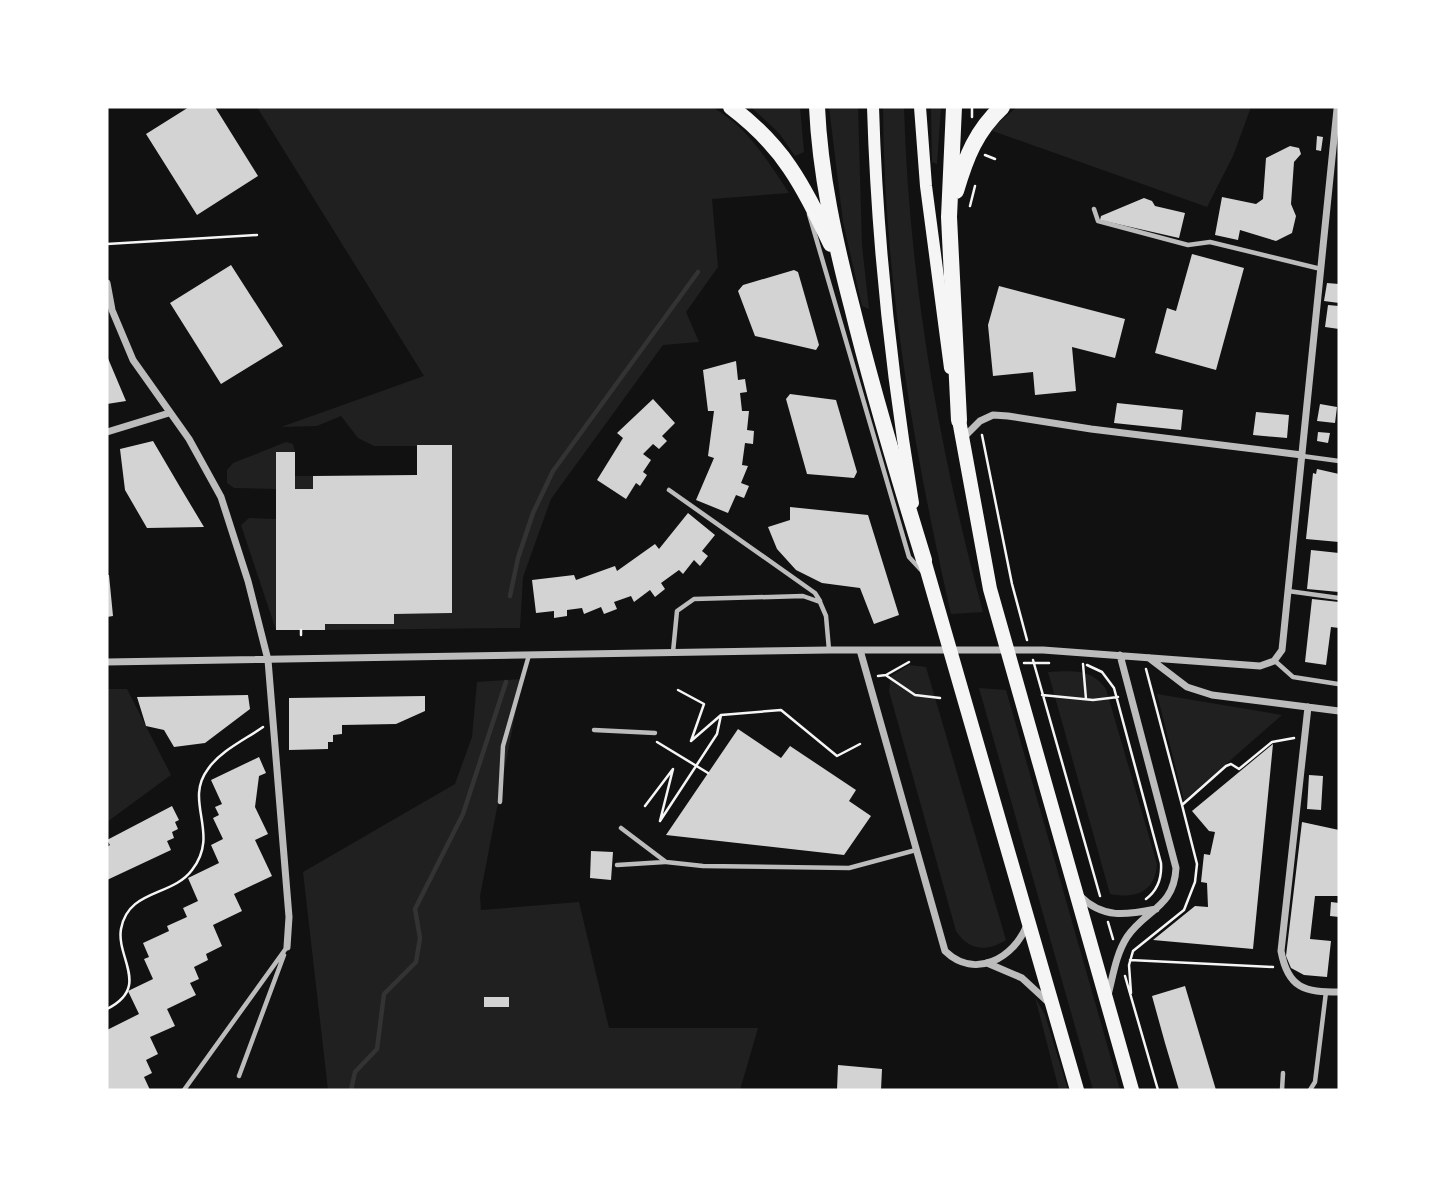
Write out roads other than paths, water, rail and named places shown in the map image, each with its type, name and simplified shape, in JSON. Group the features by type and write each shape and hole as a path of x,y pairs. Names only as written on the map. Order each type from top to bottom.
{"highway":[{"path":"732,107 764,132 799,180 841,263"},
{"path":"817,107 824,174 841,263 876,403 924,560"},
{"path":"954,107 949,217 959,420"},
{"path":"949,217 967,153 985,122 1002,107"}],"main road":[{"path":"873,107 876,198 884,292 903,443 924,560 1077,1090"},
{"path":"920,107 940,306 990,589 1132,1090"}],"street":[{"path":"107,662 829,650 1043,650 1260,666 1274,661 1282,650 1337,109"},
{"path":"107,283 112,310 133,360 201,459 222,497 268,660 275,719 289,916 287,947"},
{"path":"107,432 169,414"},
{"path":"963,439 979,421 993,415 1008,415 1091,429 1302,456"},
{"path":"860,650 945,951 963,963 987,963 1022,978 1051,1005"},
{"path":"1107,1001 1118,954 1127,937 1157,909 1174,888 1176,868 1120,655"},
{"path":"1148,658 1187,687 1212,695 1339,711"},
{"path":"1308,707 1281,951 1284,967 1291,980 1303,989 1339,992"},
{"path":"1077,894 1105,913 1120,915 1157,909"},
{"path":"987,963 1014,948 1028,924"}],"lane":[{"path":"799,180 909,557 930,580"},
{"path":"1094,209 1098,221 1188,245 1210,242 1321,269"},
{"path":"1302,456 1339,461"},
{"path":"669,490 815,593 826,615 829,650"},
{"path":"1288,591 1339,598"},
{"path":"673,652 677,611 694,599 803,596 820,602"},
{"path":"500,802 503,746 530,654"},
{"path":"1274,661 1293,677 1338,684"},
{"path":"594,730 653,735"},
{"path":"621,828 666,862"},
{"path":"617,865 666,862 703,866 849,868 916,850"},
{"path":"239,1076 287,947"},
{"path":"184,1090 287,947"},
{"path":"1310,1090 1315,1082 1326,992"},
{"path":"1282,1090 1283,1073"}],"waterway":[{"path":"510,596 518,558 533,513 553,471 698,272"},
{"path":"351,1090 355,1072 377,1049 384,994 416,962 420,938 415,909 463,814 506,682"}]}
